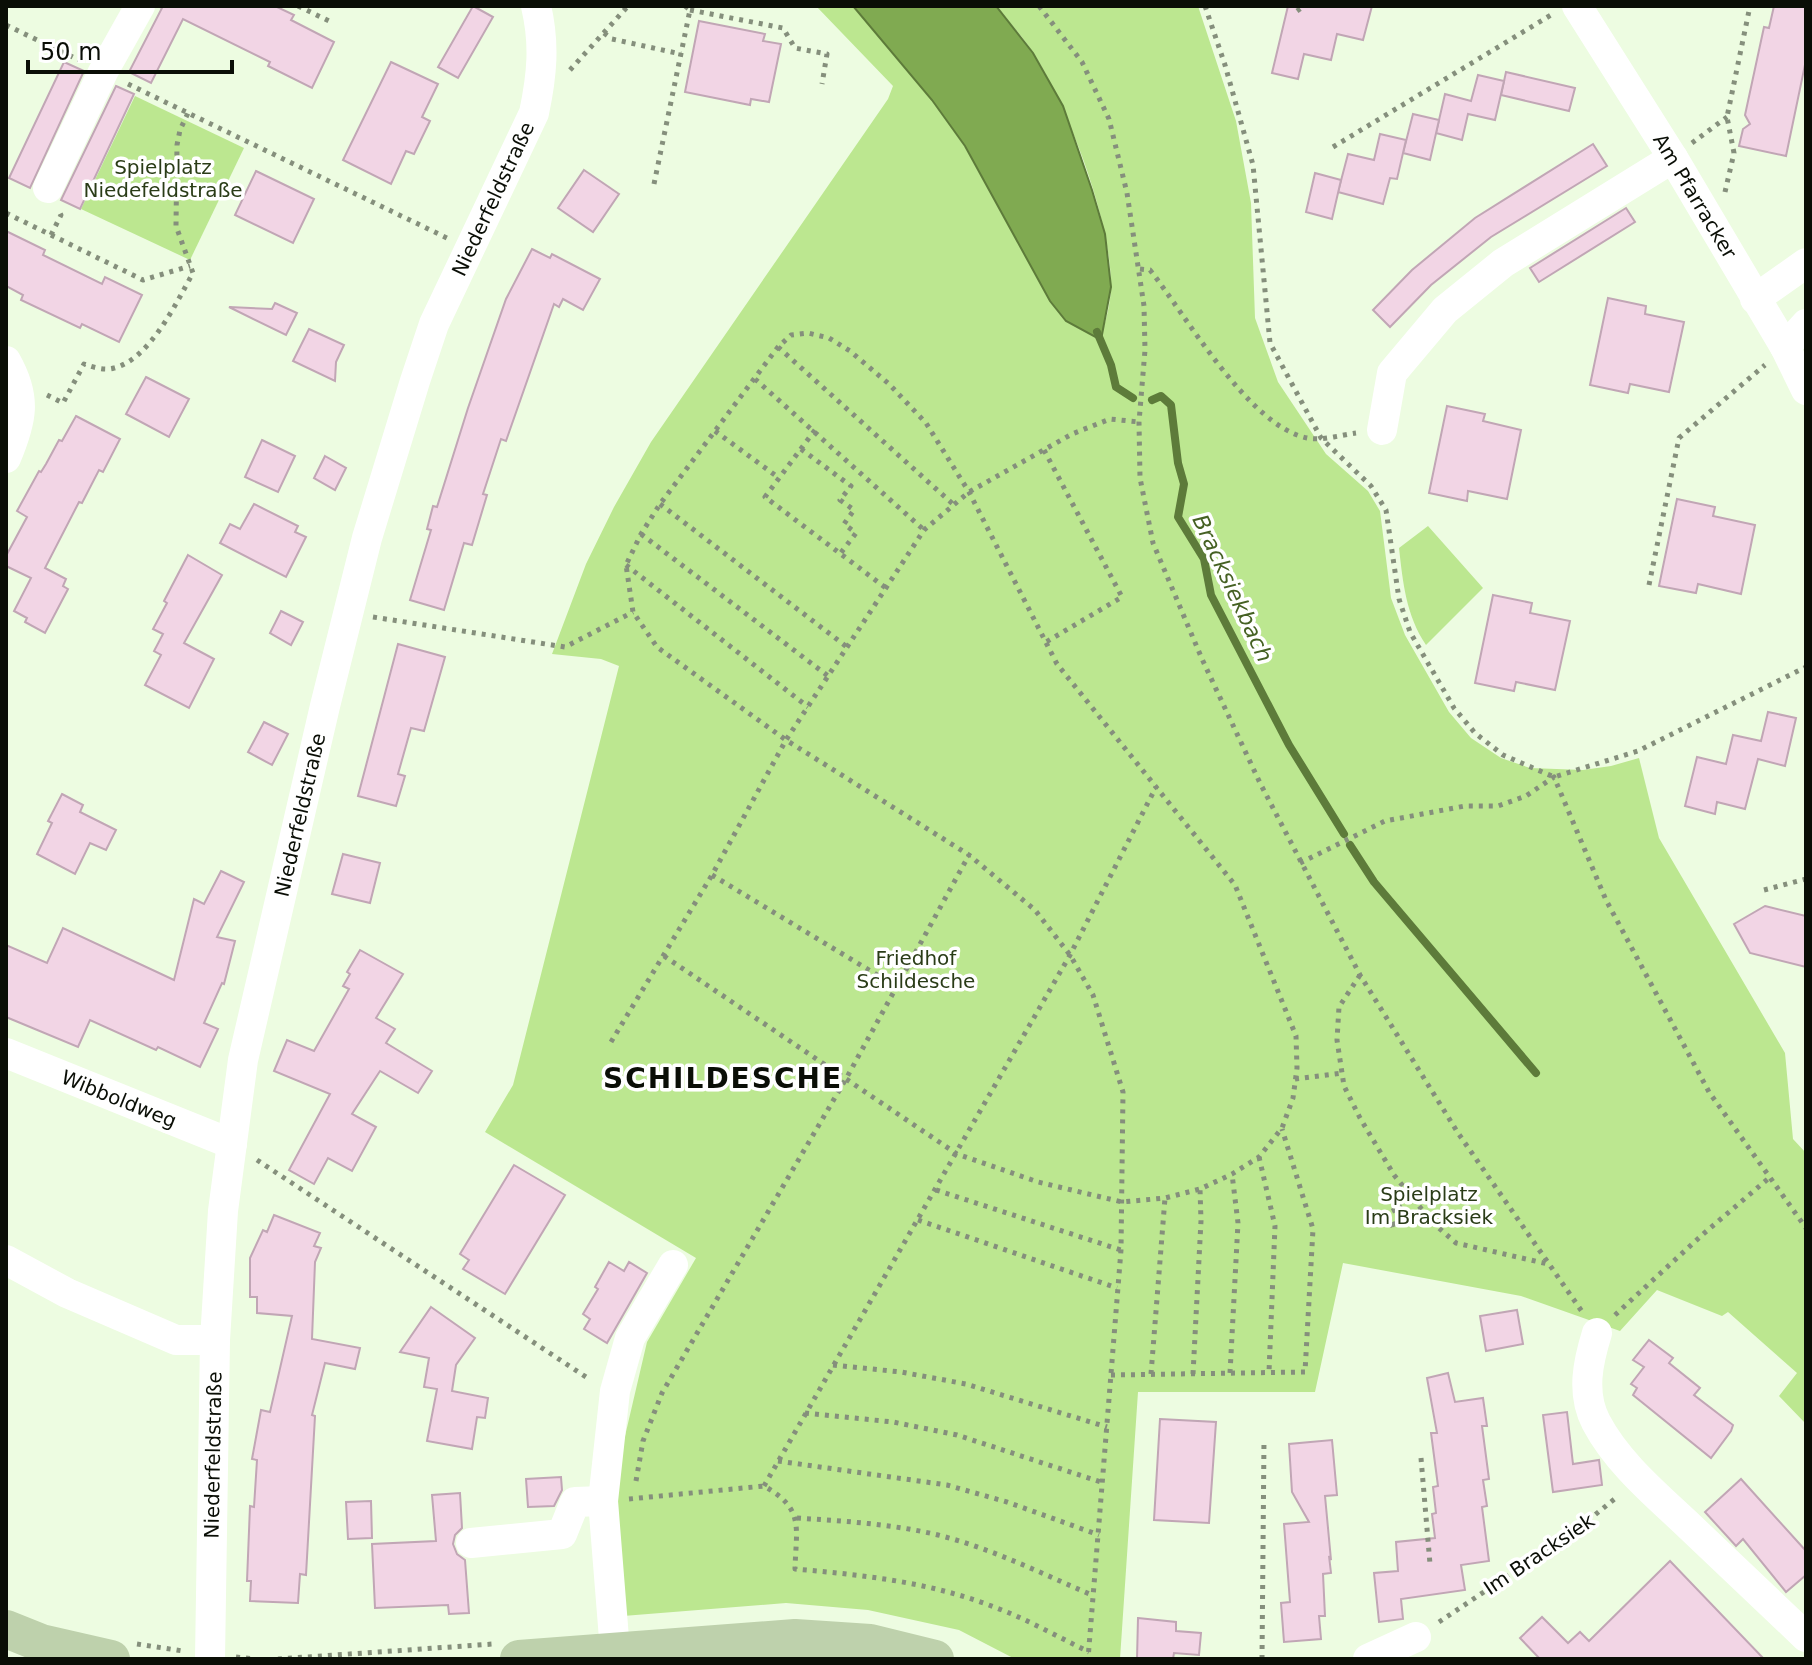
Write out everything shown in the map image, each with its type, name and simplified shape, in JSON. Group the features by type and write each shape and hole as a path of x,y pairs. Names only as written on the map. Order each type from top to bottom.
{"main road":[{"path":"6,1629 41,1643 111,1659"},
{"path":"519,1659 795,1638 870,1643 935,1659"}],"street":[{"path":"48,188 103,72 140,6"},
{"name":"Niederfeldstraße","path":"210,1659 215,1340 223,1211 243,1060 367,538 415,381 434,324 534,113 542,75 543,40 536,6"},
{"name":"Am Pfarracker","path":"1564,10 1673,158 1785,347 1806,390"},
{"path":"1382,430 1392,373 1445,310 1503,263 1673,158"},
{"path":"1755,299 1806,263"},
{"path":"1785,347 1806,324"},
{"path":"6,458 22,411 12,371"},
{"name":"Wibboldweg","path":"6,1053 232,1144"},
{"path":"6,1260 67,1293 176,1340 215,1340"},
{"path":"615,1651 603,1501 615,1391 630,1338 673,1265"},
{"path":"1597,1333 1587,1364 1587,1394 1595,1421 1636,1475 1806,1637"},
{"path":"471,1543 562,1534 575,1502 603,1501"},
{"path":"1368,1659 1426,1630"}],"path":[{"path":"298,6 329,21"},
{"path":"542,75 568,73 628,6"},
{"path":"1039,6 1082,62 1109,119 1127,193 1140,269 1145,350 1139,422 1140,478 1153,543 1202,659 1300,864 1360,975 1458,1133 1597,1333 1702,1235 1769,1178"},
{"path":"1205,6 1253,165 1270,343 1321,438 1371,486 1386,510 1399,599 1410,632 1454,708 1475,733 1503,755 1554,777 1606,900 1709,1092 1806,1228"},
{"path":"1297,11 1304,6"},
{"path":"1715,231 1734,153 1727,117 1750,6"},
{"path":"654,184 688,8 783,28 795,48 827,54 822,84"},
{"path":"1333,147 1564,10"},
{"path":"6,25 469,248"},
{"path":"604,33 612,39 681,54"},
{"path":"12,371 63,403 84,364 112,369 125,364 139,354 159,330 193,273 176,226 177,145 188,113"},
{"path":"1673,158 1727,117"},
{"path":"6,213 143,280 190,266"},
{"path":"1140,269 1150,270 1233,384 1271,422 1290,434 1321,438"},
{"path":"603,1501 764,1486 782,1496 797,1518 795,1569 865,1575 929,1586 996,1607 1089,1656 1121,1250 1122,1202 1123,1092 1093,995 1070,955 1035,910 969,855 786,740 657,647 633,612 626,565 641,534 660,504 778,347 791,335 808,333 829,338 850,351 889,384 926,423 969,492 1057,664 1235,885 1296,1036 1293,1098 1282,1128 1259,1157 1232,1174 1200,1189 1165,1198 1122,1202 1038,1182 957,1154 664,956"},
{"path":"778,347 954,505"},
{"path":"1649,585 1679,438 1785,347"},
{"path":"755,379 924,530"},
{"path":"611,1042 712,875 786,740 924,530 969,492 1072,434 1110,419 1139,422"},
{"path":"815,430 765,497 886,588"},
{"path":"715,431 779,478"},
{"path":"801,449 851,486 840,500 854,510 844,524 856,533 840,554"},
{"path":"1044,450 1122,597 1046,642"},
{"path":"660,504 847,647"},
{"path":"641,534 828,676"},
{"path":"626,565 808,707"},
{"path":"349,613 565,647 633,612"},
{"path":"1300,864 1385,821 1465,806 1498,806 1526,796 1554,777 1638,751 1806,667"},
{"path":"764,1486 1070,955 1156,787"},
{"path":"633,1498 643,1441 662,1393 847,1077 969,855"},
{"path":"712,875 897,987"},
{"path":"1764,890 1806,879"},
{"path":"1360,975 1339,1007 1337,1040 1344,1086 1360,1118 1405,1188 1422,1210 1456,1243 1549,1264"},
{"path":"1295,1079 1342,1073"},
{"path":"1111,1375 1305,1372 1313,1229 1282,1128"},
{"path":"232,1144 601,1387 615,1391"},
{"path":"1259,1157 1275,1226 1269,1372"},
{"path":"1230,1373 1238,1223 1232,1174"},
{"path":"1405,1188 1402,1206 1408,1218"},
{"path":"1193,1374 1200,1189"},
{"path":"936,1190 1121,1250"},
{"path":"1151,1374 1165,1198"},
{"path":"1402,1206 1387,1214 1393,1226 1422,1210"},
{"path":"918,1220 1117,1288"},
{"path":"833,1365 901,1372 966,1384 1107,1427"},
{"path":"805,1413 893,1422 957,1435 1104,1483"},
{"path":"1262,1659 1264,1440"},
{"path":"1421,1458 1430,1564"},
{"path":"778,1461 947,1485 1007,1502 1099,1535"},
{"name":"Im Bracksiek","path":"1426,1630 1575,1531 1611,1504 1636,1475"},
{"path":"797,1518 874,1523 938,1535 1002,1555 1094,1596"}],"green space":[{"name":"Friedhof Schildesche","path":"816,6 853,6 932,100 965,147 1050,301 1066,321 1100,340 1111,286 1109,259 1096,198 1074,135 1047,77 1030,48 996,6 1198,6 1236,121 1251,203 1255,318 1278,382 1326,454 1368,491 1380,511 1391,598 1405,635 1449,712 1471,738 1501,758 1530,768 1583,770 1639,758 1659,838 1785,1053 1793,1139 1806,1153 1806,1424 1779,1396 1797,1373 1728,1312 1722,1316 1657,1290 1620,1331 1521,1296 1343,1263 1315,1392 1138,1392 1120,1659 1015,1659 959,1630 868,1610 786,1603 623,1616 615,1512 618,1466 647,1342 696,1258 485,1132 513,1085 619,666 601,659 552,654 586,564 651,442 888,99 893,86"},
{"name":"Spielplatz Niedefeldstraße","path":"135,96 244,148 190,260 81,209"},
{"path":"1428,526 1483,588 1426,645 1410,610 1399,548"}],"shaded area":[{"path":"853,6 996,6 1033,53 1063,106 1105,234 1111,287 1101,340 1066,321 1050,301 965,146 932,100"}],"building":[{"path":"158,6 275,6 294,15 291,20 334,42 312,88 268,66 270,62 183,19 151,83 129,72 162,8"},
{"path":"473,6 493,17 458,78 438,67"},
{"path":"1288,6 1372,6 1363,40 1337,34 1331,60 1304,54 1298,79 1272,73"},
{"path":"1774,6 1806,6 1806,60 1786,156 1739,146 1743,129 1750,124 1745,115 1764,27 1769,28"},
{"path":"699,21 765,34 763,41 781,44 769,102 751,99 750,105 685,92"},
{"path":"64,62 84,71 30,188 9,178"},
{"path":"391,62 438,84 422,117 430,121 414,154 406,151 391,184 343,160"},
{"path":"1506,72 1575,88 1569,111 1501,95"},
{"path":"1478,75 1504,81 1495,120 1468,114 1462,140 1436,133 1445,94 1471,101"},
{"path":"116,86 134,94 80,209 61,200"},
{"path":"1413,114 1439,120 1430,160 1403,153"},
{"path":"1380,134 1406,140 1397,179 1390,178 1383,204 1338,192 1348,154 1374,160"},
{"path":"1593,144 1607,166 1491,237 1431,285 1390,327 1373,310 1412,270 1475,218"},
{"path":"584,170 619,194 593,232 558,208"},
{"path":"256,171 314,199 293,243 235,215"},
{"path":"1315,173 1341,180 1332,219 1306,212"},
{"path":"1626,208 1635,222 1539,282 1530,268"},
{"path":"6,231 45,250 43,255 102,284 105,277 142,295 119,342 82,324 80,328 21,300 23,295 6,286"},
{"path":"532,249 550,258 552,254 600,279 583,310 563,299 559,307 554,304 506,441 501,439 483,494 487,495 472,545 464,543 444,610 410,600 431,530 427,529 433,506 437,507 506,299"},
{"path":"1608,298 1646,306 1645,314 1684,322 1669,392 1630,384 1628,393 1590,385"},
{"path":"275,303 297,313 286,335 229,307 272,309"},
{"path":"309,329 344,345 336,362 335,381 293,361"},
{"path":"146,377 189,399 169,437 126,414"},
{"path":"1447,406 1485,414 1483,421 1521,430 1507,499 1468,491 1467,501 1429,493"},
{"path":"76,416 120,439 103,472 99,470 82,503 79,502 45,568 66,579 63,586 68,589 45,633 25,622 27,618 14,611 31,578 6,566 6,556 27,517 17,511 39,471"},
{"path":"262,440 295,456 278,492 245,477"},
{"path":"325,456 346,468 335,490 314,478"},
{"path":"1677,499 1715,507 1713,516 1755,525 1741,594 1698,584 1696,593 1659,586"},
{"path":"254,504 298,526 295,532 306,537 286,577 220,543 230,524 240,529"},
{"path":"188,555 222,575 184,643 214,659 189,708 145,685 161,655 154,651 163,634 153,629"},
{"path":"1493,595 1532,603 1530,613 1570,621 1555,690 1516,682 1514,691 1475,683"},
{"path":"281,611 303,622 291,645 270,633"},
{"path":"398,644 445,657 424,731 411,728 398,774 405,776 396,806 358,796"},
{"path":"1768,712 1796,718 1785,766 1758,759 1745,809 1717,802 1715,814 1685,806 1697,757 1726,764 1733,735 1761,741"},
{"path":"264,722 288,734 272,765 248,752"},
{"path":"62,794 83,805 80,812 116,830 106,850 90,843 75,874 37,854 52,823 48,821"},
{"path":"343,854 380,863 370,903 332,894"},
{"path":"221,871 244,882 217,937 235,941 224,984 204,1023 218,1029 200,1067 90,1020 78,1047 6,1017 6,945 47,963 63,928 174,980 194,899 204,904"},
{"path":"1765,906 1806,916 1806,967 1750,953 1734,924"},
{"path":"360,950 403,974 376,1018 395,1029 386,1043 432,1071 418,1093 380,1071 352,1114 376,1127 352,1171 328,1158 314,1184 289,1170 330,1094 274,1071 287,1040 314,1051 349,989 343,986"},
{"path":"514,1165 565,1195 505,1294 463,1269 469,1260 460,1254"},
{"path":"274,1215 320,1233 314,1246 321,1248 315,1262 312,1339 360,1348 355,1369 325,1363 312,1415 315,1416 306,1575 300,1574 298,1603 250,1601 251,1581 247,1581 250,1506 254,1507 257,1460 252,1459 261,1410 270,1412 292,1316 257,1313 257,1297 250,1297 250,1258"},
{"path":"609,1262 624,1271 629,1262 647,1273 607,1343 584,1329 590,1319 583,1314"},
{"path":"431,1307 475,1338 456,1365 452,1391 488,1398 485,1418 477,1417 472,1449 427,1441 437,1389 424,1387 429,1358 400,1352"},
{"path":"1517,1310 1523,1344 1486,1351 1480,1316"},
{"path":"1649,1340 1673,1358 1669,1363 1700,1388 1694,1395 1733,1425 1711,1458 1633,1395 1637,1388 1631,1384 1644,1367 1633,1360"},
{"path":"1448,1373 1455,1402 1483,1398 1487,1426 1482,1426 1489,1479 1483,1480 1487,1506 1482,1507 1489,1561 1461,1565 1465,1590 1401,1599 1403,1619 1379,1622 1374,1573 1398,1571 1396,1542 1435,1538 1433,1487 1438,1486 1431,1433 1437,1433 1427,1378"},
{"path":"1567,1412 1573,1464 1599,1460 1602,1485 1553,1492 1543,1415"},
{"path":"1160,1419 1216,1422 1209,1523 1154,1520"},
{"path":"1332,1440 1337,1495 1325,1496 1331,1573 1323,1574 1325,1616 1319,1616 1321,1639 1284,1642 1281,1603 1290,1602 1284,1524 1309,1522 1292,1492 1289,1444"},
{"path":"561,1477 562,1490 554,1506 528,1507 526,1479"},
{"path":"1741,1479 1806,1551 1806,1575 1786,1592 1743,1539 1736,1546 1705,1512"},
{"path":"460,1493 462,1528 455,1535 453,1544 457,1554 465,1560 469,1613 449,1614 448,1605 375,1608 372,1544 436,1541 432,1495"},
{"path":"371,1501 372,1538 348,1539 346,1502"},
{"path":"1670,1561 1764,1659 1540,1659 1520,1638 1542,1617 1568,1643 1580,1632 1589,1641"},
{"path":"1138,1618 1176,1622 1176,1631 1201,1633 1199,1655 1174,1653 1173,1659 1137,1659"}],"waterway":[{"name":"Bracksiekbach","path":"1097,332 1111,365 1116,387 1133,398"},
{"name":"Bracksiekbach","path":"1152,400 1161,396 1171,405 1178,463 1184,484 1178,517 1204,559 1211,595 1289,745 1344,834"},
{"name":"Bracksiekbach","path":"1350,845 1374,882 1536,1073"}],"district":[{"name":"SCHILDESCHE","path":"723,1078"}],"park label":[{"name":"Spielplatz Im Bracksiek","path":"1429,1206"}]}
